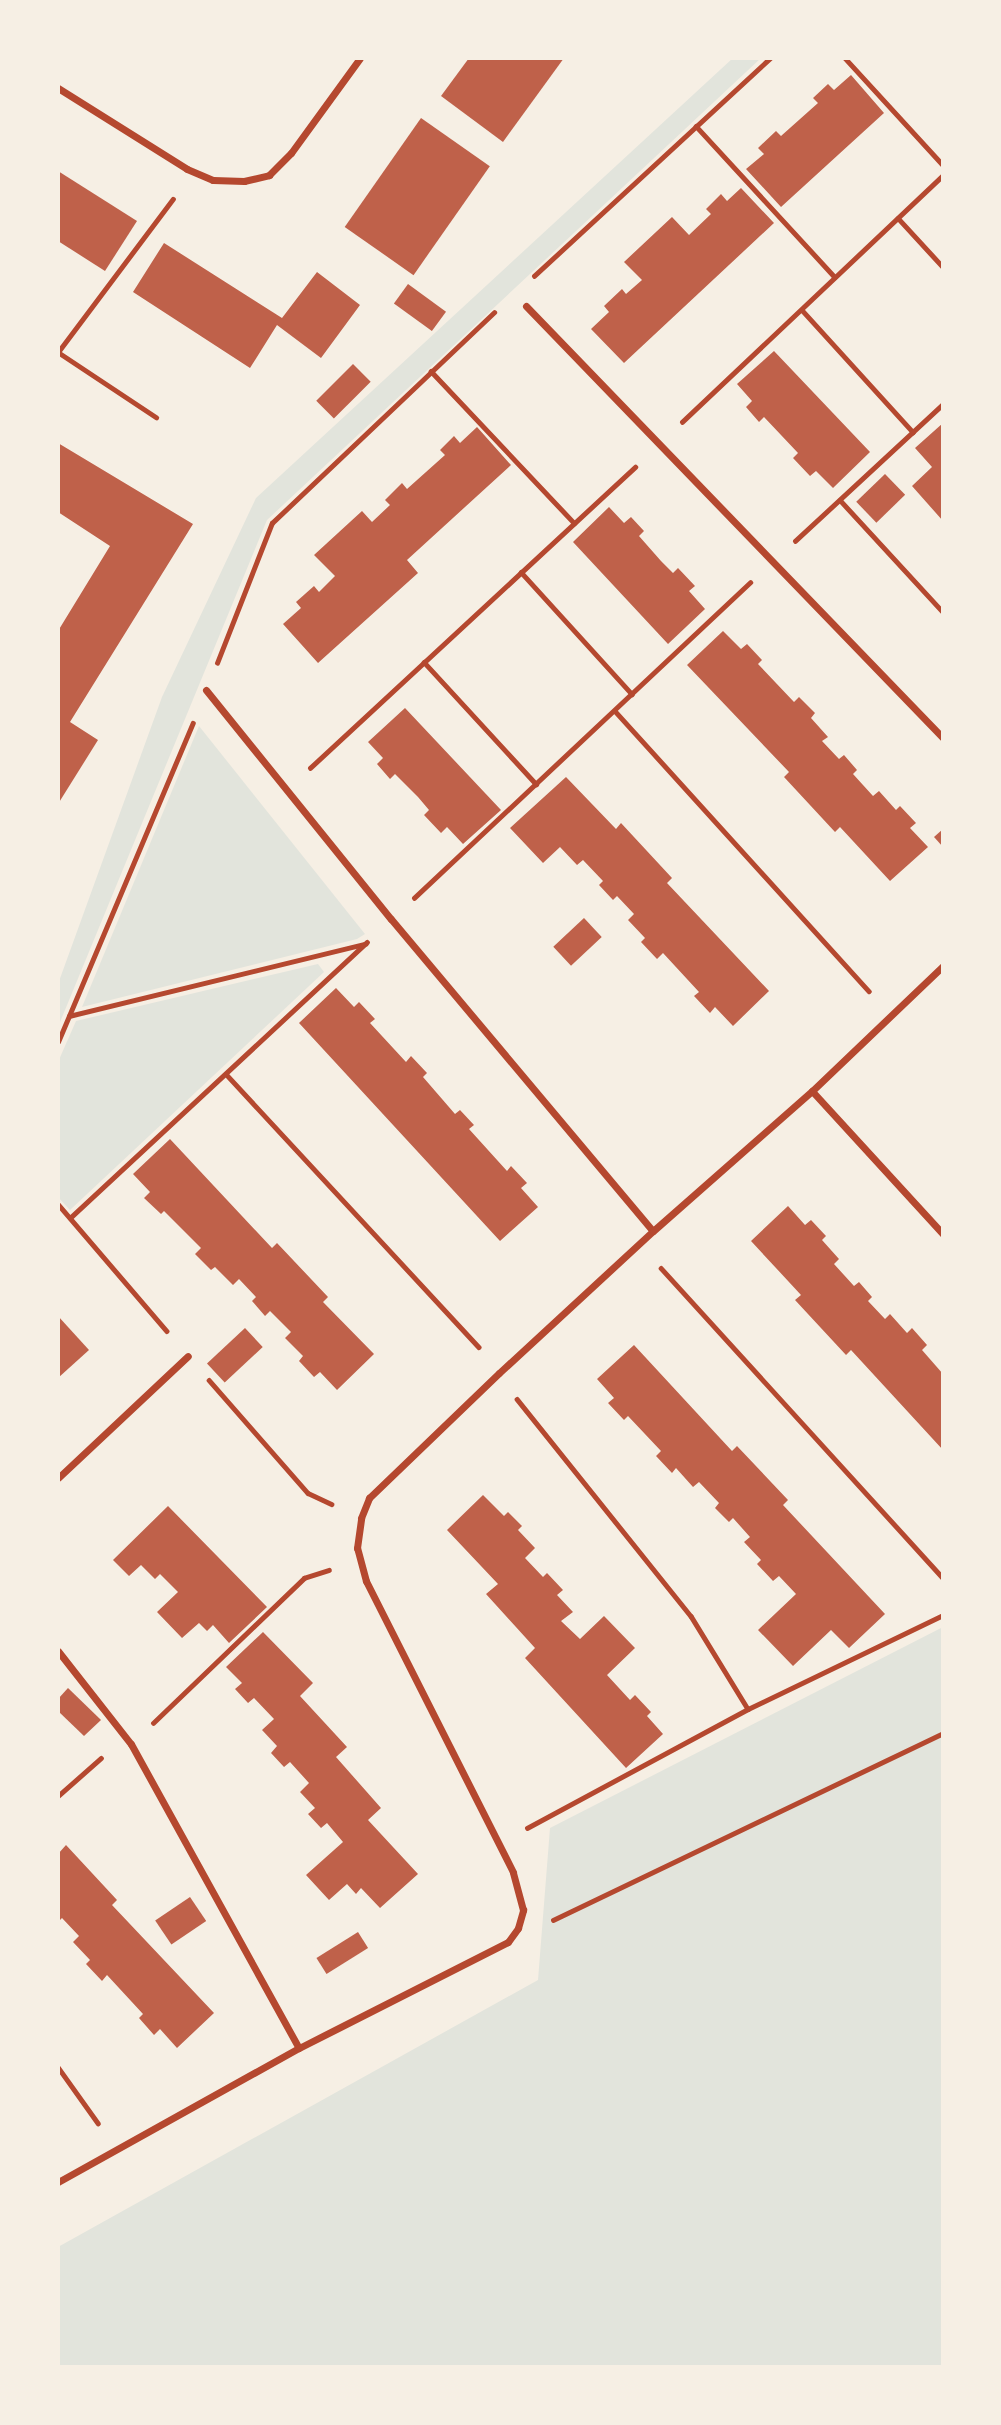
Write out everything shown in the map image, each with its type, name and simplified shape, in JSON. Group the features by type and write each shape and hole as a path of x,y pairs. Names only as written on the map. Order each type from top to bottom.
{"street":[{"path":"58,88 194,172 213,180 244,181 269,175 291,153 360,58"},
{"path":"526,306 943,738"},
{"path":"206,690 391,919 653,1231"},
{"path":"58,2182 299,2048 508,1941 518,1928 523,1910 513,1872 366,1581 356,1548 361,1518 369,1498 499,1373 653,1231 812,1091 943,966"},
{"path":"812,1091 943,1234"},
{"path":"58,1478 188,1356"},
{"path":"58,1651 131,1744 299,2048"}],"path":[{"path":"525,284 770,58"},
{"path":"845,58 943,166"},
{"path":"696,126 835,277"},
{"path":"156,416 58,352 194,172"},
{"path":"286,790 658,445 943,175"},
{"path":"898,218 943,267"},
{"path":"802,310 913,432"},
{"path":"58,1042 206,690 272,523 496,311"},
{"path":"430,371 574,523"},
{"path":"70,1218 943,404"},
{"path":"840,500 943,612"},
{"path":"521,572 632,694"},
{"path":"424,662 536,784"},
{"path":"615,710 891,1015"},
{"path":"69,1016 366,944"},
{"path":"226,1074 465,1328 527,1413 691,1616 748,1710"},
{"path":"639,1244 943,1578"},
{"path":"131,1744 304,1578 360,1560"},
{"path":"499,1843 748,1710 943,1615"},
{"path":"508,1941 943,1733"},
{"path":"58,1796 125,1736"},
{"path":"58,2067 118,2150"}],"shaded area":[{"path":"733,58 761,58 267,520 58,1027 58,984 162,697 256,498"},
{"path":"199,726 365,934 357,939 82,1007"},
{"path":"318,964 324,972 70,1210 58,1197 58,1062 76,1021"},
{"path":"943,1627 943,2367 58,2367 58,2247 538,1980 550,1828"}],"building":[{"path":"469,58 564,58 503,142 441,96"},
{"path":"851,75 884,113 781,207 746,169 764,154 758,148 776,131 781,136 818,103 813,98 828,84 834,90"},
{"path":"421,118 490,166 414,275 345,227"},
{"path":"58,171 137,221 105,271 58,241"},
{"path":"741,188 774,223 624,363 591,329 609,312 604,306 622,289 626,294 642,280 624,262 672,217 689,235 711,214 706,209 721,194 727,201"},
{"path":"164,243 282,318 317,272 360,305 321,358 277,325 250,368 133,292"},
{"path":"408,284 446,312 432,331 394,303"},
{"path":"774,351 870,452 833,488 816,471 810,476 793,458 798,453 764,417 759,422 746,407 752,401 737,384"},
{"path":"353,364 371,382 334,418 316,401"},
{"path":"943,423 943,521 912,486 932,467 915,448"},
{"path":"477,427 511,465 407,560 418,573 318,663 283,624 301,608 296,602 314,586 319,592 335,576 314,555 362,511 372,522 390,505 385,500 402,483 407,489 445,455 440,450 454,436 460,443"},
{"path":"58,443 193,524 70,722 98,740 58,804 58,631 110,546 58,512"},
{"path":"885,474 905,495 876,523 856,502"},
{"path":"609,507 624,523 631,517 644,531 639,536 661,561 673,573 678,568 695,586 689,591 705,609 668,644 573,542"},
{"path":"723,631 741,649 747,644 762,660 758,664 794,702 799,697 815,713 811,718 828,737 822,741 839,759 844,755 857,770 853,774 873,796 879,791 896,810 900,806 916,823 910,828 928,847 890,881 840,827 835,832 784,777 789,772 687,665"},
{"path":"405,708 501,810 463,844 447,827 441,833 424,815 429,810 418,797 395,774 390,779 377,764 383,758 368,742"},
{"path":"566,777 616,829 621,823 672,878 667,883 769,991 733,1026 715,1007 710,1013 694,996 699,992 663,953 657,959 641,942 645,938 628,920 634,914 617,896 613,900 599,885 603,881 583,860 577,865 560,847 543,863 510,828"},
{"path":"943,829 943,847 934,837"},
{"path":"584,918 602,937 571,966 553,947"},
{"path":"336,988 354,1007 359,1002 375,1019 370,1023 406,1062 411,1056 427,1073 423,1077 455,1114 460,1110 474,1125 469,1129 507,1171 511,1166 527,1183 521,1188 538,1207 500,1241 299,1023"},
{"path":"170,1139 272,1248 277,1243 328,1297 323,1302 374,1354 337,1390 320,1372 314,1377 299,1361 303,1356 285,1338 291,1332 270,1311 265,1316 252,1301 256,1297 239,1279 233,1285 215,1267 211,1270 195,1254 201,1248 164,1211 161,1214 144,1198 150,1192 133,1174"},
{"path":"788,1206 805,1225 811,1220 826,1236 822,1240 839,1259 834,1264 854,1286 859,1282 872,1297 868,1301 885,1319 890,1314 907,1333 912,1328 927,1345 922,1350 943,1374 943,1450 851,1350 846,1355 795,1300 801,1295 751,1241"},
{"path":"58,1316 89,1350 58,1378"},
{"path":"245,1328 263,1347 225,1382 207,1363"},
{"path":"634,1345 732,1451 737,1446 788,1500 783,1505 885,1614 849,1648 831,1630 793,1666 758,1630 796,1594 779,1576 773,1581 757,1564 761,1560 744,1542 750,1537 733,1518 729,1522 715,1508 719,1503 699,1482 693,1487 676,1468 672,1473 656,1456 661,1451 628,1416 624,1420 608,1403 614,1398 597,1379"},
{"path":"483,1495 504,1516 508,1512 522,1526 518,1530 535,1548 525,1558 543,1577 547,1573 563,1590 557,1595 573,1612 561,1621 580,1639 604,1616 635,1648 607,1675 630,1700 635,1695 651,1712 647,1716 663,1734 626,1768 525,1658 535,1648 486,1594 498,1584 447,1530"},
{"path":"168,1506 267,1607 229,1643 213,1625 207,1631 199,1623 182,1638 157,1612 178,1592 160,1574 155,1579 141,1565 129,1576 113,1560"},
{"path":"263,1632 313,1683 300,1696 347,1747 336,1757 381,1808 368,1820 418,1874 380,1908 361,1888 356,1894 347,1884 329,1900 306,1875 343,1842 327,1823 321,1828 308,1814 315,1808 300,1792 309,1783 290,1762 284,1767 271,1753 277,1746 262,1730 274,1719 254,1698 248,1703 235,1689 242,1683 226,1667"},
{"path":"68,1688 101,1720 84,1736 58,1711 58,1699"},
{"path":"66,1845 117,1900 112,1905 214,2013 177,2048 160,2029 154,2035 139,2018 143,2014 107,1975 102,1981 86,1964 90,1960 73,1942 79,1936 62,1918 58,1922 58,1854"},
{"path":"190,1897 206,1921 171,1945 155,1920"},
{"path":"358,1932 368,1948 327,1974 316,1958"}]}
